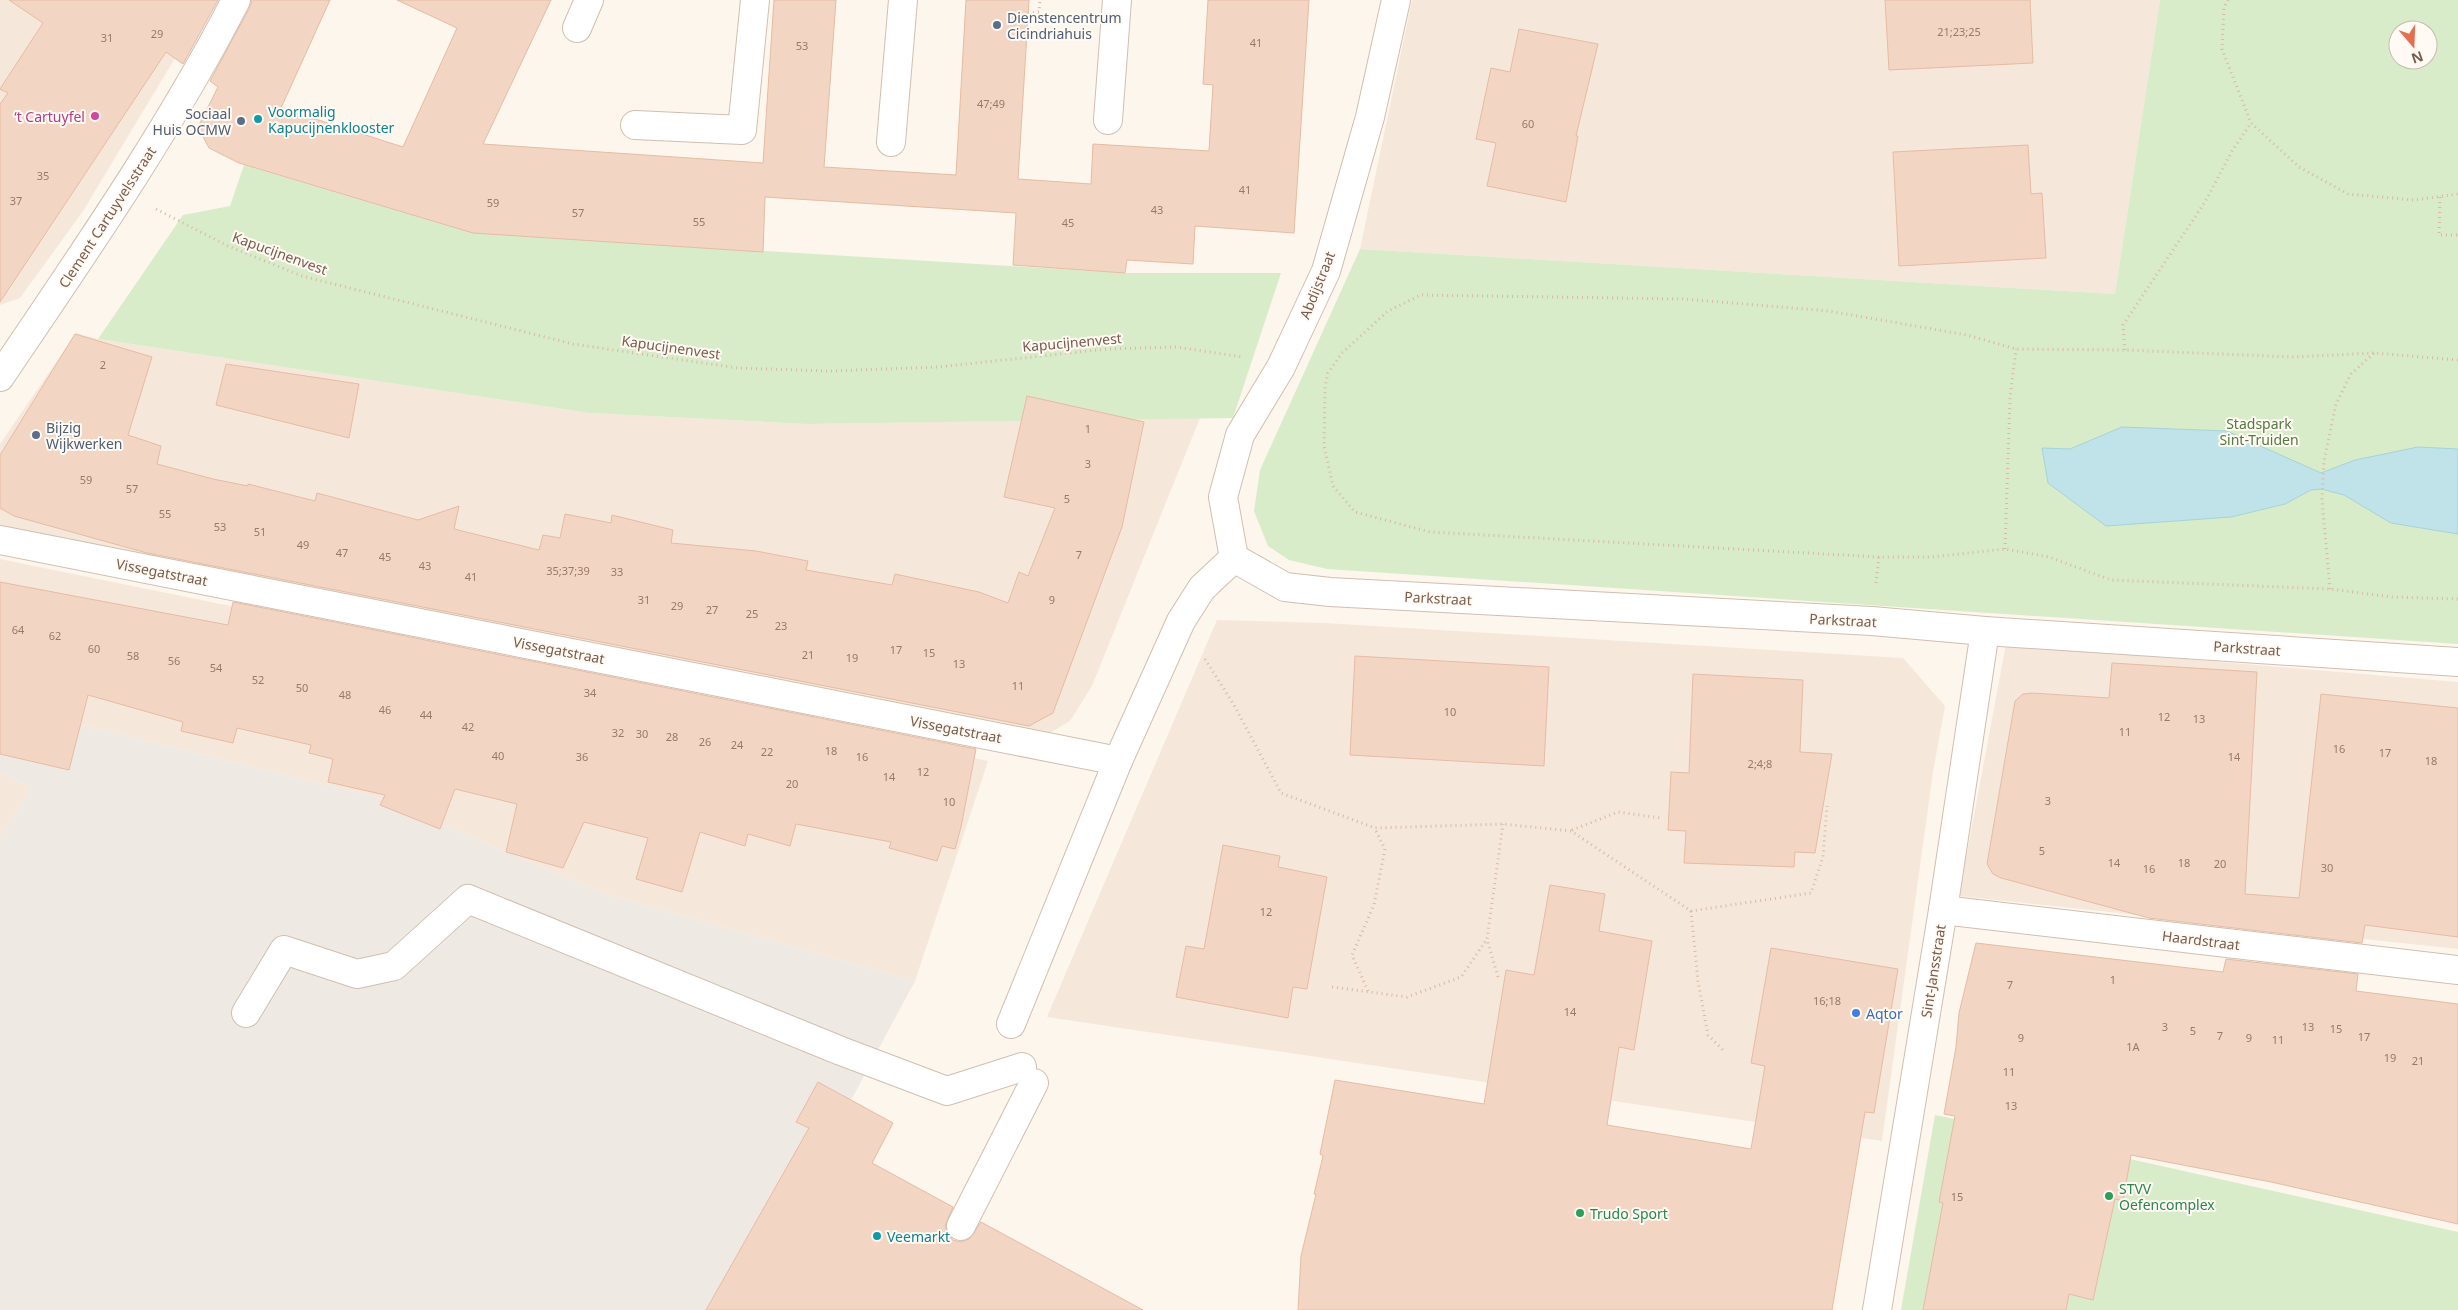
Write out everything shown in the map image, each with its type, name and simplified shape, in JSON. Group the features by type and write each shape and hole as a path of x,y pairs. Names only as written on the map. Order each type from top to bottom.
{"street":[{"name":"Clement Cartuyvelsstraat","path":"0,377 124,192 201,68 236,0"},
{"path":"577,28 588,0"},
{"path":"635,125 742,130 755,0"},
{"path":"891,142 903,0"},
{"path":"1108,120 1117,0"},
{"name":"Abdijstraat","path":"1234,558 1223,497 1240,435 1281,367 1326,271 1370,117 1396,0"},
{"name":"Vissegatstraat","path":"0,540 1118,761"},
{"path":"1011,1024 1118,761 1181,621 1202,588 1234,558"},
{"name":"Parkstraat","path":"1234,558 1285,587 1330,592 1862,620 1986,632 2458,662"},
{"name":"Sint-Jansstraat","path":"1877,1310 1943,910 1986,632"},
{"path":"246,1013 284,950 357,974 394,966 468,899 841,1051 947,1091 1028,1075 961,1226"},
{"name":"Haardstraat","path":"1943,910 2458,970"}],"path":[{"path":"1028,13 1038,12 1040,0"},
{"path":"2228,0 2224,7 2222,49 2250,122 2299,167 2348,194 2414,200 2458,194"},
{"path":"2125,350 2123,325 2205,202 2250,122"},
{"name":"Kapucijnenvest","path":"124,192 228,246 302,276 573,344 738,368 829,371 938,367 1107,348 1176,347 1240,356"},
{"path":"2440,197 2440,235 2458,235"},
{"path":"2458,360 2374,353 2293,357 2125,350 2016,349 1967,334 1829,311 1684,299 1421,295 1388,311 1342,353 1328,373 1325,387 1324,446 1333,486 1355,512 1430,532 1879,557 1932,558 2005,549 2049,557 2111,580 2330,590 2392,597 2458,599"},
{"path":"2005,549 2010,398 2016,349"},
{"path":"2330,590 2322,499 2324,461 2336,404 2350,374 2374,353"},
{"path":"1181,621 1234,704 1281,792 1375,828 1503,824 1571,830 1618,812 1661,818"},
{"path":"1571,830 1691,911 1811,893 1823,857 1827,806"},
{"path":"1498,977 1487,939 1503,824"},
{"path":"1368,991 1352,955 1374,905 1385,848 1375,828"},
{"path":"1691,911 1698,981 1708,1035 1724,1051"},
{"path":"1332,987 1407,997 1461,977 1487,939"}],"shaded area":[{"path":"0,0 210,0 83,211 20,298 0,305"},
{"path":"1412,0 2160,0 2115,294 1360,249"},
{"path":"76,333 98,339 589,413 806,424 1200,418 1092,686 1070,721 1046,735 0,528 0,444"},
{"path":"0,559 988,761 915,981 605,894 380,798 0,705"},
{"path":"1217,620 1325,623 1903,658 1945,706 1933,772 1882,1141 1047,1017"},
{"path":"2006,644 2458,682 2458,949 1959,896"},
{"path":"0,705 380,798 605,894 915,981 842,1117 717,1310 0,1310 0,838 31,787 0,773"},
{"path":"0,773 31,787 0,838"}],"green space":[{"name":"Stadspark Sint-Truiden","path":"2160,0 2458,0 2458,644 1327,569 1289,560 1268,546 1254,511 1260,470 1360,249 2115,294"},
{"path":"244,165 460,229 521,236 1125,273 1281,273 1233,418 806,424 589,413 98,339 183,215 230,206"},
{"name":"STVV Oefencomplex","path":"1935,1115 2068,1142 2067,1145 2458,1232 2458,1310 1901,1310"}],"water":[{"path":"2122,427 2227,431 2321,473 2355,460 2418,447 2458,449 2458,534 2391,523 2344,495 2321,489 2311,490 2285,504 2231,517 2106,526 2048,483 2042,448 2070,449"}],"building":[{"path":"9,0 218,0 183,64 166,52 0,302 0,104 8,93 0,89 43,23"},
{"path":"252,0 330,0 281,108 403,147 457,28 397,0 551,0 483,144 763,163 774,0 836,0 824,167 956,175 966,0 1029,0 1018,179 1091,184 1093,144 1209,151 1213,85 1203,84 1208,0 1309,0 1294,233 1195,226 1193,264 1127,260 1125,273 1013,265 1016,213 765,197 763,252 473,233 239,163 209,148 198,127 218,87 210,81"},
{"path":"1885,0 2030,0 2033,63 1889,70"},
{"path":"1519,29 1598,44 1576,136 1578,136 1566,202 1487,186 1496,143 1476,139 1491,68 1510,72"},
{"path":"2028,145 2031,194 2042,193 2046,258 1899,266 1893,152"},
{"path":"75,334 152,357 128,435 161,446 157,464 213,479 248,486 248,484 315,501 317,493 418,520 459,506 454,529 539,550 543,535 560,538 565,514 611,523 612,515 673,530 671,543 756,551 808,561 806,570 892,585 895,574 979,592 1008,603 1019,572 1028,576 1055,508 1004,497 1027,396 1144,422 1122,527 1053,713 1029,726 147,553 14,516 0,508 0,455"},
{"path":"226,364 359,384 349,438 216,405"},
{"path":"0,582 228,625 233,602 976,749 961,827 955,849 942,846 937,861 889,848 891,842 796,824 790,846 748,834 745,846 700,832 682,892 636,879 648,838 584,822 563,868 506,852 517,804 455,789 440,829 380,805 385,795 328,782 333,759 309,753 311,745 237,728 233,743 181,731 183,722 88,695 69,770 0,754"},
{"path":"1355,656 1549,667 1544,766 1350,755"},
{"path":"2112,663 2257,672 2245,894 2299,898 2321,694 2458,708 2458,937 2365,925 2362,943 2149,918 2001,878 1993,874 1987,864 2015,701 2023,694 2032,693 2109,698"},
{"path":"1693,674 1803,680 1800,752 1832,754 1815,853 1795,852 1794,867 1684,863 1686,831 1668,830 1671,772 1689,773"},
{"path":"1223,845 1280,856 1278,867 1327,877 1307,989 1293,987 1288,1018 1176,997 1186,946 1204,949"},
{"name":"Trudo Sport","path":"1550,885 1605,894 1599,931 1652,941 1634,1050 1619,1047 1607,1125 1751,1149 1765,1066 1751,1063 1771,948 1898,969 1874,1113 1865,1112 1832,1310 1298,1310 1301,1256 1316,1194 1314,1194 1323,1156 1320,1154 1335,1080 1484,1104 1506,970 1534,975"},
{"path":"1976,943 2223,972 2226,959 2358,974 2356,991 2458,1004 2458,1224 2271,1182 2131,1155 2123,1201 2115,1199 2093,1300 2069,1294 2066,1310 1923,1310 1943,1203 1939,1202 1955,1116 1944,1114 1956,1047 1959,1013"},
{"name":"Veemarkt","path":"818,1082 893,1123 872,1163 953,1207 945,1226 953,1240 961,1242 969,1239 981,1222 1143,1310 706,1310 809,1128 796,1122"}],"place":[{"name":"Dienstencentrum Cicindriahuis","path":"997,25"},
{"name":"‘t Cartuyfel","path":"95,116"},
{"name":"Voormalig Kapucijnenklooster","path":"258,119"},
{"name":"Sociaal Huis OCMW","path":"241,121"},
{"name":"Bijzig Wijkwerken","path":"36,435"},
{"name":"Aqtor","path":"1856,1013"},
{"name":"STVV Oefencomplex","path":"2109,1196"},
{"name":"Trudo Sport","path":"1580,1213"},
{"name":"Veemarkt","path":"877,1236"}]}
